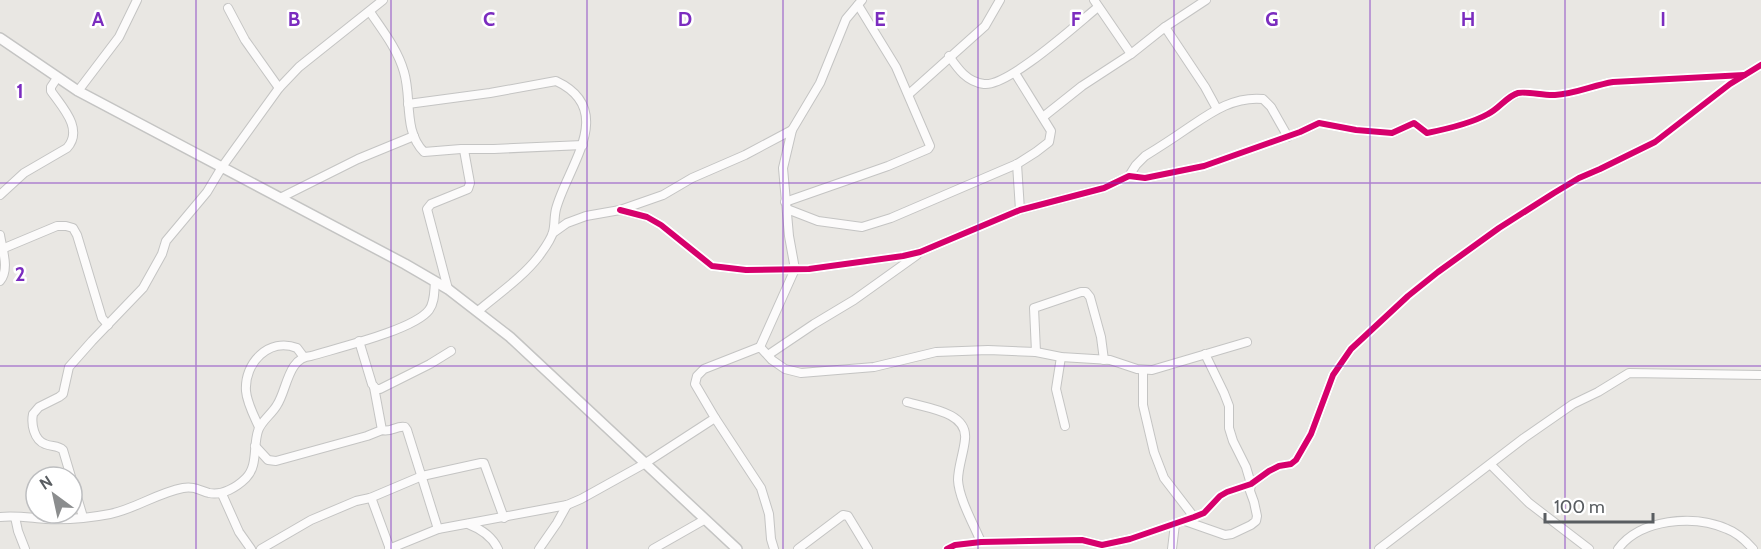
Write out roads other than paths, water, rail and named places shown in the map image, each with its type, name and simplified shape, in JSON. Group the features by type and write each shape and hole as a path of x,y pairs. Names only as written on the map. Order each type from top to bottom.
{"street":[{"path":"78,91 119,37 137,0"},
{"path":"67,465 60,447 42,444 37,438 32,419 33,414 39,407 63,393 69,368 143,288 162,254 166,241 194,210 279,88 299,67 384,0"},
{"path":"909,94 985,26 1000,0"},
{"path":"1043,117 1082,86 1206,0"},
{"path":"774,549 769,514 761,488 714,418 695,384 696,376 704,369 760,347 795,268 786,205 783,168 792,130 820,83 846,19 860,2 909,94 930,143 928,149 786,205"},
{"path":"949,56 961,74 984,84 994,84 1015,73 1096,4 1131,54"},
{"path":"228,8 245,40 279,88"},
{"path":"370,12 390,41 402,64 409,116 414,136 420,149 424,152 583,145"},
{"path":"1166,27 1217,109"},
{"path":"0,38 78,91 448,290 478,311 525,350 736,549"},
{"path":"946,549 955,545 981,542 1082,540 1102,545 1176,524 1204,513 1227,492 1251,484 1279,466 1291,464 1296,460 1311,434 1333,375 1351,349 1408,296 1500,228 1579,178 1655,142 1707,101 1761,65"},
{"path":"786,205 818,221 862,227 891,218 1017,164 1049,142 1051,131 1015,73"},
{"path":"1129,176 1145,178 1204,166 1288,137 1319,123 1356,130 1392,132 1414,123 1427,134 1467,123 1488,114 1518,93 1554,96 1613,82 1744,75"},
{"path":"0,195 24,173 67,148 72,142 74,131 71,122 51,91 57,78"},
{"path":"408,104 556,81 576,94 583,106 586,119 585,135 556,209 553,233"},
{"path":"620,210 654,221 712,266 747,270 809,269 920,252 1020,210 1104,188 1129,176 1145,156 1217,109 1232,102 1254,98 1263,99 1272,107 1288,137"},
{"path":"478,311 519,276 538,257 553,233 567,223 586,216 620,210 663,195 692,178 745,155 792,130"},
{"path":"280,198 358,159 414,136"},
{"path":"448,290 427,209 431,204 468,189 470,183 464,150"},
{"path":"1017,164 1020,210"},
{"path":"2,249 57,226 73,228 102,318 108,325"},
{"path":"0,235 5,270 0,281"},
{"path":"768,355 854,300 920,252"},
{"path":"84,517 113,514 180,488 190,486 210,493 222,494 241,483 252,469 259,427 277,405 298,359 407,325 426,314 433,302 435,282"},
{"path":"1036,352 1034,308 1086,292 1090,297 1101,337 1104,360"},
{"path":"359,341 374,387 382,430"},
{"path":"760,347 785,369 801,373 874,367 936,352 988,350 1036,352 1061,357 1110,360 1137,369 1152,370 1247,342"},
{"path":"259,427 246,391 246,379 253,364 269,348 280,344 297,348 303,356"},
{"path":"374,387 383,388 451,351"},
{"path":"1185,521 1225,535 1251,525 1256,521 1257,516 1246,467 1229,428 1229,406 1206,354"},
{"path":"1061,357 1056,389 1065,426"},
{"path":"1143,370 1143,405 1154,452 1164,478 1194,517"},
{"path":"1379,549 1513,446 1573,404 1629,373 1761,375"},
{"path":"907,402 952,416 959,420 965,429 958,480 962,496 981,542"},
{"path":"370,498 389,549 438,529 567,505 644,464 714,418"},
{"path":"255,446 268,460 276,461 382,430 386,432 401,426 405,427 438,529"},
{"path":"261,549 317,517 356,501 370,498 422,476 484,463 504,518"},
{"path":"1491,465 1529,503 1589,549"},
{"path":"222,494 239,532 251,549"},
{"path":"539,549 567,505"},
{"path":"798,549 838,518 848,516 868,549"},
{"path":"0,517 24,517"},
{"path":"15,517 25,549"},
{"path":"653,549 704,520"},
{"path":"1618,549 1631,536 1650,526 1678,521 1723,527 1741,537 1754,549"},
{"path":"468,524 487,534 498,549"},
{"path":"1172,549 1176,524"}]}
